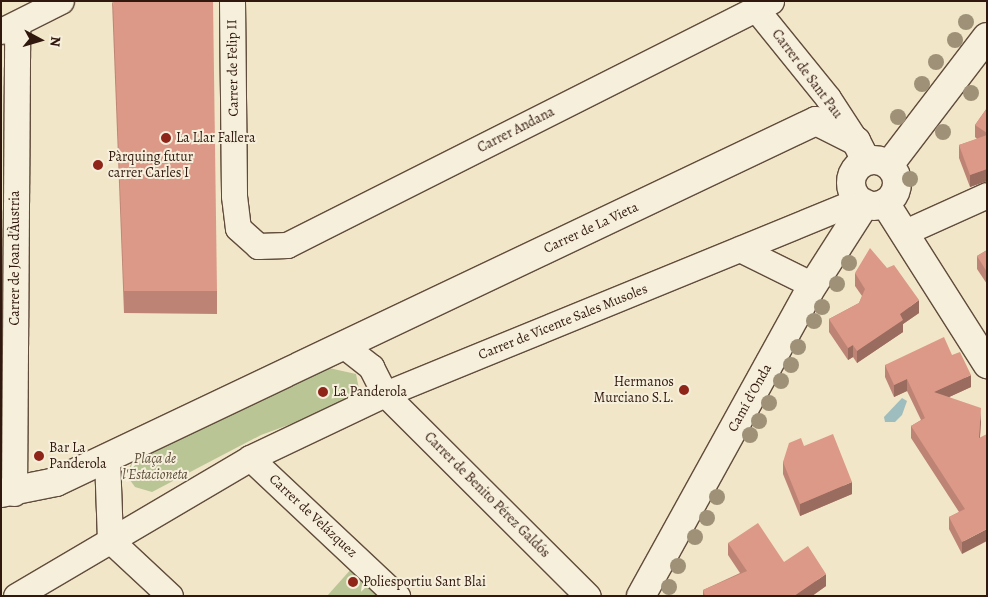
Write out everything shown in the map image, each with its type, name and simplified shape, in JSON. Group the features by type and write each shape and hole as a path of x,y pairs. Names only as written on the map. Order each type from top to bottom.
{"street":[{"path":"19,18 61,1"},
{"name":"Carrer de Felip II","path":"232,1 234,196 238,228 258,246"},
{"name":"Carrer Andana","path":"258,246 287,245 764,4"},
{"name":"Carrer de Sant Pau","path":"764,4 822,109 870,156"},
{"name":"Carrer de Joan d'Àustria","path":"7,493 19,18"},
{"path":"987,37 870,156 851,178 870,202 903,232 987,364"},
{"name":"Carrer de La Vieta","path":"343,346 822,109"},
{"name":"Camí d'Onda","path":"639,595 813,285 870,202 897,185 870,156"},
{"path":"903,232 987,195"},
{"name":"Carrer de Vicente Sales Musoles","path":"385,394 740,249 870,202"},
{"path":"740,249 813,285"},
{"path":"7,493 56,482 343,346 371,367 385,394 250,458 16,596"},
{"name":"Carrer de Benito Pérez Galdós","path":"385,394 588,596"},
{"path":"107,458 110,540 170,596"},
{"name":"Carrer de Velázquez","path":"250,458 397,596"}],"green space":[{"name":"Plaça de l'Estacioneta","path":"329,368 356,374 359,389 354,401 261,435 152,492 135,487 130,480 128,471 135,455"},
{"name":"Poliesportiu Sant Blai","path":"352,568 382,596 327,596"}],"water":[{"path":"902,398 907,401 902,415 895,422 885,422 884,417"}],"building":[{"name":"La Llar Fallera","path":"113,1 213,1 217,291 124,291"},
{"path":"987,108 987,133 975,125"},
{"path":"987,135 987,169 970,175 959,145"},
{"path":"870,248 887,268 894,265 919,300 900,314 903,320 857,351 853,345 848,348 829,319 859,303 865,289 855,273"},
{"path":"987,250 987,272 977,256"},
{"path":"944,337 952,355 960,352 971,375 934,392 981,408 979,438 987,434 987,529 962,542 949,517 965,509 911,426 925,418 907,379 894,385 885,365"},
{"path":"833,434 852,482 800,504 783,462 789,443 801,438 804,446"},
{"path":"758,523 784,562 808,546 826,574 794,596 705,596 703,590 747,571 728,543"}],"place":[{"name":"La Llar Fallera","path":"166,138"},
{"name":"Pàrquing futur carrer Carles I","path":"98,165"},
{"name":"Hermanos Murciano S.L.","path":"684,390"},
{"name":"La Panderola","path":"323,392"},
{"name":"Bar La Panderola","path":"39,456"},
{"name":"Poliesportiu Sant Blai","path":"353,582"}]}
